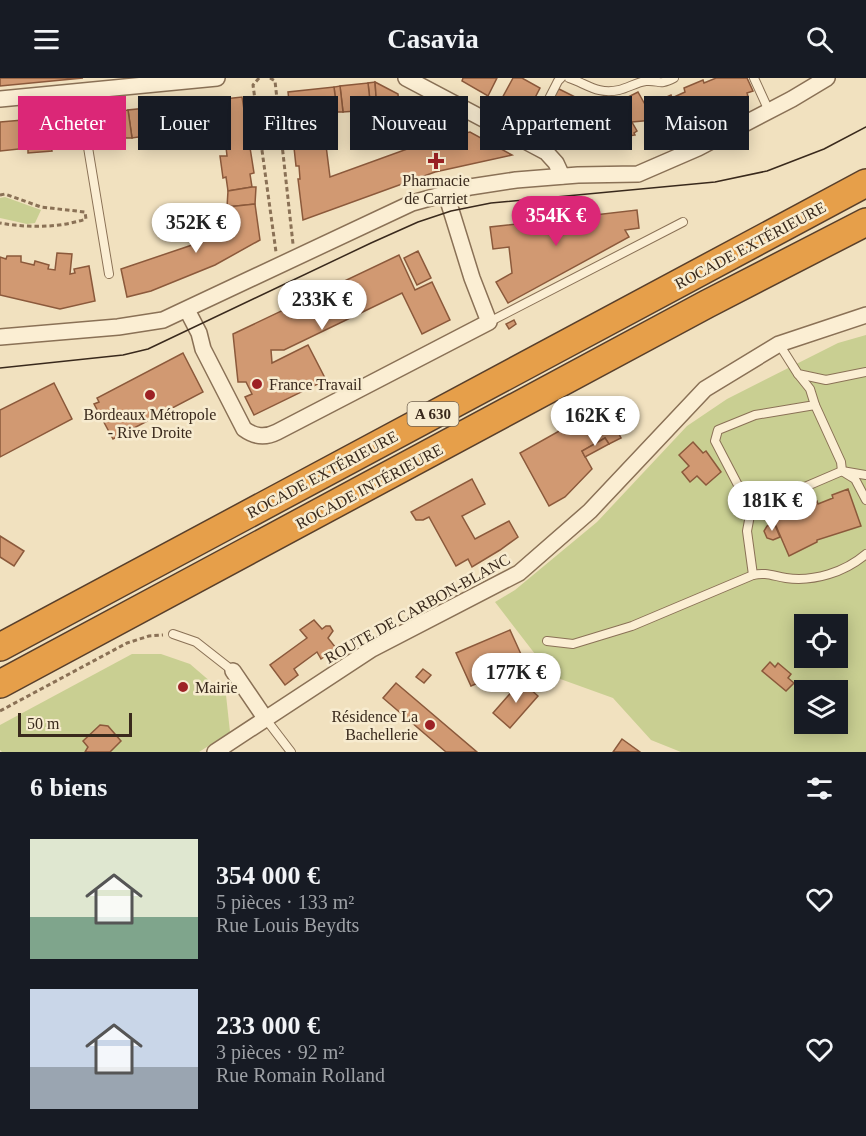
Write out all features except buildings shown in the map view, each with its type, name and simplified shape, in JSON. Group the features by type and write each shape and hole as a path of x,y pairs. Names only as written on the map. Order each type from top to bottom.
{"highway":[{"name":"ROCADE EXTÉRIEURE","path":"0,647 866,183"},
{"name":"ROCADE INTÉRIEURE","path":"0,684 707,304 866,222"},
{"path":"707,304 866,232"}],"street":[{"path":"0,99 217,78"},
{"path":"406,78 480,117"},
{"path":"0,337 163,320 412,203 470,187 562,176 638,174 698,148 827,78"},
{"path":"542,150 556,163 562,176"},
{"path":"187,310 199,333 203,349 244,429 260,436 277,432 489,322 472,278 446,194"},
{"name":"ROUTE DE CARBON-BLANC","path":"215,752 372,649 519,573 590,511 705,389 779,344 866,315"},
{"path":"233,671 265,718"}],"lane":[{"path":"550,96 561,78"},
{"path":"569,78 587,88 602,92 619,90 647,81 662,83 674,78"},
{"path":"754,78 769,111"},
{"path":"79,93 109,274"},
{"path":"489,322 683,222"},
{"path":"779,344 810,389 841,462 842,471"},
{"path":"798,374 826,380 866,372"},
{"path":"753,575 747,531 751,510 716,441 718,430 755,415 815,405"},
{"path":"842,471 855,479 866,500"},
{"path":"751,510 842,471 866,476"},
{"path":"547,641 573,644 632,626 753,575 764,573 788,578 813,578 840,571 866,554"},
{"path":"173,634 196,642 233,671"},
{"path":"265,718 291,752"}],"path":[{"path":"259,78 253,85 278,266"},
{"path":"270,78 275,81 294,258"},
{"path":"0,195 5,194 41,207 85,212 86,219 70,224 27,227 0,222"},
{"path":"0,711 127,643 149,636 173,634"}],"green space":[{"path":"5,197 41,210 35,223 27,224 0,218 0,198"},
{"path":"866,335 866,752 681,752 651,740 613,698 552,676 495,602 515,590 597,522 687,426 727,399 838,343"},
{"path":"132,654 161,654 190,664 226,695 230,732 199,752 2,752 0,750 0,725"}],"tram line":[{"path":"0,368 123,355 148,349 371,243 418,222 451,211 491,203 715,182 767,171 824,149 866,127"}],"place":[{"name":"Pharmacie de Carriet","path":"436,161"},
{"name":"France Travail","path":"257,384"},
{"name":"Bordeaux Métropole - Rive Droite","path":"150,395"},
{"name":"Mairie","path":"183,687"},
{"name":"Résidence La Bachellerie","path":"430,725"}]}
